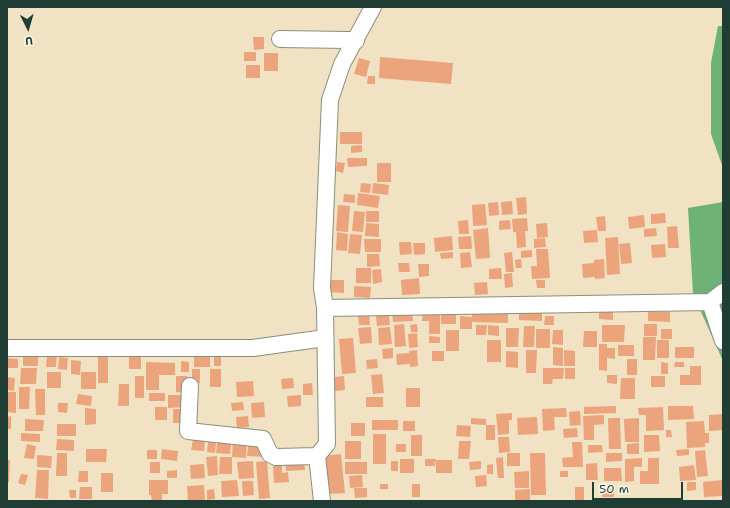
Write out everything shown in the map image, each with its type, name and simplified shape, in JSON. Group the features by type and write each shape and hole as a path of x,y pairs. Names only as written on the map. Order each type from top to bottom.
{"street":[{"path":"322,501 317,456 327,444 325,308 322,288 330,100 352,40 373,7"},
{"path":"280,39 352,40"},
{"path":"325,308 710,302 723,292"},
{"path":"710,302 723,341"},
{"path":"7,348 253,348 325,338"},
{"path":"190,386 188,431 263,439 270,454 276,457 317,456"}],"green space":[{"path":"718,26 723,26 723,168 711,134 711,63"},
{"path":"723,202 723,361 693,294 688,208"}],"building":[{"path":"253,37 264,37 264,49 254,50"},
{"path":"244,52 256,52 256,61 244,61"},
{"path":"264,53 278,53 278,71 264,71"},
{"path":"380,57 453,63 451,84 379,78"},
{"path":"359,58 370,61 366,77 354,74"},
{"path":"246,65 260,65 260,78 246,78"},
{"path":"368,76 375,76 375,84 367,84"},
{"path":"340,132 362,132 362,144 340,144"},
{"path":"362,145 362,152 351,153 351,146"},
{"path":"347,158 367,158 367,166 348,167"},
{"path":"337,162 345,163 343,173 336,171"},
{"path":"377,163 391,163 391,182 377,182"},
{"path":"361,183 371,184 370,193 360,192"},
{"path":"373,183 389,185 388,195 372,193"},
{"path":"358,193 380,196 378,208 357,205"},
{"path":"344,194 355,195 355,203 343,202"},
{"path":"526,197 527,214 518,215 516,198"},
{"path":"512,201 513,214 502,215 501,202"},
{"path":"498,202 499,215 489,216 488,203"},
{"path":"485,204 487,225 473,226 472,205"},
{"path":"338,205 350,206 348,232 336,231"},
{"path":"354,211 365,212 363,232 352,231"},
{"path":"366,211 379,211 379,222 366,222"},
{"path":"665,213 666,223 651,224 651,214"},
{"path":"644,215 645,227 629,229 628,217"},
{"path":"605,216 606,231 598,231 596,217"},
{"path":"527,218 528,231 525,231 526,247 517,248 516,232 513,232 512,219"},
{"path":"468,220 469,234 459,234 458,221"},
{"path":"510,220 511,229 499,230 499,221"},
{"path":"366,223 379,224 379,237 365,236"},
{"path":"547,223 548,237 537,238 536,224"},
{"path":"677,226 679,248 668,248 667,227"},
{"path":"488,228 490,258 476,259 473,230"},
{"path":"656,228 657,236 644,237 644,229"},
{"path":"597,230 598,242 584,243 583,231"},
{"path":"337,232 348,234 347,251 336,250"},
{"path":"350,234 362,235 360,254 348,253"},
{"path":"452,236 453,250 435,252 434,238"},
{"path":"471,236 472,249 459,249 458,237"},
{"path":"618,237 620,274 607,275 605,238"},
{"path":"545,238 546,247 534,248 534,239"},
{"path":"364,239 381,239 381,252 365,252"},
{"path":"399,242 411,242 412,254 400,255"},
{"path":"413,243 425,243 425,254 414,255"},
{"path":"630,243 632,263 621,264 619,244"},
{"path":"665,244 666,257 652,258 651,245"},
{"path":"536,249 548,249 550,278 532,279 531,266 537,266"},
{"path":"532,250 532,257 521,258 521,251"},
{"path":"453,252 453,258 441,259 440,253"},
{"path":"470,252 472,267 461,268 460,253"},
{"path":"512,252 514,272 506,272 504,253"},
{"path":"367,254 379,254 380,266 367,267"},
{"path":"521,259 522,268 516,268 515,260"},
{"path":"604,259 605,278 583,278 582,264 594,263 594,260"},
{"path":"398,263 409,263 410,272 399,272"},
{"path":"418,264 429,264 429,276 419,277"},
{"path":"356,268 371,268 371,283 356,283"},
{"path":"501,268 502,279 489,279 489,269"},
{"path":"381,269 382,282 373,284 372,270"},
{"path":"512,273 513,287 505,288 504,274"},
{"path":"419,278 420,294 402,295 401,280"},
{"path":"327,280 344,280 344,293 327,292"},
{"path":"536,280 545,280 545,288 537,288"},
{"path":"487,282 488,294 475,295 474,283"},
{"path":"354,286 371,287 370,298 354,297"},
{"path":"599,308 613,308 613,320 599,319"},
{"path":"412,311 413,321 393,322 392,312"},
{"path":"472,311 508,312 508,323 472,322 472,329 460,329 460,316 472,317"},
{"path":"519,311 542,311 542,321 519,320"},
{"path":"423,312 440,313 440,334 429,334 429,321 422,321"},
{"path":"648,312 670,312 670,322 648,321"},
{"path":"369,314 370,325 359,325 358,315"},
{"path":"441,314 456,315 456,324 441,324"},
{"path":"389,315 390,325 377,326 376,316"},
{"path":"545,316 554,316 554,325 544,325"},
{"path":"404,324 406,346 395,347 394,325"},
{"path":"417,324 418,332 411,332 410,325"},
{"path":"644,324 657,324 657,336 644,336"},
{"path":"476,325 487,325 486,335 476,335"},
{"path":"488,325 499,326 499,336 488,335"},
{"path":"602,325 625,325 624,342 602,342"},
{"path":"524,326 535,326 534,347 523,347"},
{"path":"371,327 372,343 360,344 358,328"},
{"path":"390,327 392,344 379,345 378,328"},
{"path":"506,328 519,328 518,347 506,347"},
{"path":"536,329 550,329 550,348 536,348"},
{"path":"661,329 672,329 672,339 661,339"},
{"path":"446,330 459,330 459,351 446,351"},
{"path":"553,330 563,330 563,345 552,344"},
{"path":"584,331 597,331 597,347 583,347"},
{"path":"417,333 418,347 409,348 408,334"},
{"path":"429,336 440,337 440,343 429,343"},
{"path":"643,337 656,337 655,360 643,360"},
{"path":"353,338 356,373 342,374 339,339"},
{"path":"487,340 501,340 501,362 487,362"},
{"path":"657,340 669,340 669,358 657,358"},
{"path":"599,344 607,344 607,348 615,348 615,359 607,358 607,371 599,370"},
{"path":"618,345 634,345 634,356 618,356"},
{"path":"553,347 563,348 563,366 553,365"},
{"path":"675,347 694,347 694,358 675,358"},
{"path":"393,348 393,358 383,359 382,349"},
{"path":"417,350 418,366 410,367 410,364 397,365 396,354 409,353 409,351"},
{"path":"526,350 537,350 536,373 526,373"},
{"path":"564,350 575,351 575,366 564,366"},
{"path":"432,351 444,351 444,361 432,361"},
{"path":"506,351 518,352 518,368 506,367"},
{"path":"194,353 210,353 210,367 194,367"},
{"path":"23,354 38,354 38,366 23,366"},
{"path":"47,354 57,354 56,367 46,367"},
{"path":"98,354 108,354 108,383 98,383"},
{"path":"59,357 68,358 67,370 58,369"},
{"path":"129,357 141,357 141,369 129,369"},
{"path":"214,357 221,357 221,366 214,366"},
{"path":"7,358 18,359 18,368 7,368"},
{"path":"377,359 378,368 367,369 366,360"},
{"path":"627,359 637,359 637,375 627,375"},
{"path":"71,360 81,361 80,375 71,374"},
{"path":"181,361 189,362 189,372 181,372"},
{"path":"146,362 175,363 175,375 159,375 159,390 146,390"},
{"path":"661,362 668,363 668,374 661,374"},
{"path":"675,362 684,362 684,367 674,367"},
{"path":"690,366 701,366 701,385 680,385 680,375 690,375"},
{"path":"21,368 37,368 36,384 20,384"},
{"path":"543,368 564,368 563,379 553,379 552,384 543,384"},
{"path":"565,368 575,368 575,379 565,379"},
{"path":"192,369 200,369 200,383 192,383"},
{"path":"210,369 221,369 221,387 210,387"},
{"path":"47,372 61,372 61,388 47,388"},
{"path":"81,372 96,372 96,389 81,389"},
{"path":"382,374 384,393 373,394 371,375"},
{"path":"607,375 617,375 617,384 607,383"},
{"path":"135,376 144,376 144,398 135,398"},
{"path":"176,376 187,376 187,393 176,392"},
{"path":"344,376 345,390 335,391 334,377"},
{"path":"651,376 665,376 665,387 651,387"},
{"path":"7,377 15,378 14,391 7,390"},
{"path":"293,378 294,388 282,389 281,379"},
{"path":"621,378 635,378 635,399 620,399"},
{"path":"253,381 254,396 237,397 236,382"},
{"path":"312,383 313,395 303,395 303,384"},
{"path":"119,384 129,384 129,406 118,406"},
{"path":"19,387 30,387 29,409 19,409"},
{"path":"406,388 420,388 420,407 406,407"},
{"path":"35,389 45,389 45,415 36,415"},
{"path":"7,392 16,392 16,413 7,412"},
{"path":"149,393 165,393 165,401 149,401"},
{"path":"78,394 92,396 91,406 76,404"},
{"path":"168,395 181,395 181,401 186,401 186,407 168,408"},
{"path":"301,395 301,406 288,407 287,396"},
{"path":"366,397 383,397 383,407 366,407"},
{"path":"243,402 244,410 232,411 231,403"},
{"path":"264,402 265,417 252,418 251,403"},
{"path":"58,403 68,403 67,413 58,412"},
{"path":"616,406 616,413 584,414 584,407"},
{"path":"668,406 693,406 694,419 668,420"},
{"path":"155,407 167,407 167,420 155,420"},
{"path":"663,407 664,430 646,431 646,415 639,415 638,408"},
{"path":"85,408 96,409 96,424 85,425"},
{"path":"566,408 567,417 554,417 555,430 543,431 542,409"},
{"path":"173,409 186,409 186,423 173,423"},
{"path":"580,411 581,425 570,426 569,412"},
{"path":"512,413 512,420 509,420 509,434 498,435 496,414"},
{"path":"723,414 723,430 709,431 709,415"},
{"path":"604,415 604,424 594,425 594,440 584,440 583,416"},
{"path":"11,416 11,429 7,429 7,417"},
{"path":"248,416 249,427 237,428 236,417"},
{"path":"537,417 538,434 518,435 517,418"},
{"path":"471,418 486,419 486,425 471,424"},
{"path":"608,418 620,418 621,449 609,449"},
{"path":"639,418 639,442 625,442 624,419"},
{"path":"25,419 44,420 43,431 25,431"},
{"path":"372,420 398,420 398,430 372,430"},
{"path":"403,421 415,421 415,431 403,431"},
{"path":"704,421 705,433 709,433 709,443 705,443 705,447 687,448 686,422"},
{"path":"351,423 365,423 365,436 351,436"},
{"path":"57,424 76,424 76,436 57,436"},
{"path":"457,425 471,426 470,437 456,436"},
{"path":"486,425 495,425 495,440 486,440"},
{"path":"577,428 578,437 564,438 563,429"},
{"path":"666,430 671,430 672,437 666,437"},
{"path":"21,433 40,434 40,442 21,441"},
{"path":"373,434 386,434 386,464 373,464"},
{"path":"411,435 422,435 422,456 411,456"},
{"path":"644,435 659,435 660,451 644,452"},
{"path":"218,436 232,438 230,454 216,453"},
{"path":"498,437 509,437 510,452 499,453"},
{"path":"233,438 247,439 246,458 232,457"},
{"path":"57,439 74,440 74,451 56,450"},
{"path":"193,439 205,440 204,451 191,450"},
{"path":"208,441 216,442 215,453 207,452"},
{"path":"345,441 361,441 361,459 345,459"},
{"path":"459,441 471,441 469,459 458,459"},
{"path":"572,442 582,442 583,467 563,467 562,458 573,457"},
{"path":"639,443 639,454 627,454 627,444"},
{"path":"27,444 36,446 34,459 24,458"},
{"path":"396,444 406,444 406,452 396,452"},
{"path":"588,445 602,445 603,452 588,453"},
{"path":"248,446 265,447 265,457 247,456"},
{"path":"86,449 107,449 106,462 86,462"},
{"path":"162,449 178,451 177,461 161,459"},
{"path":"689,449 689,455 677,456 676,450"},
{"path":"147,450 157,450 157,459 147,459"},
{"path":"705,450 708,476 697,477 695,451"},
{"path":"57,453 67,453 67,476 56,476"},
{"path":"507,453 520,453 520,466 507,466"},
{"path":"530,453 545,453 546,495 531,495"},
{"path":"606,453 622,453 622,461 606,462"},
{"path":"341,454 345,493 327,494 323,456"},
{"path":"37,455 52,456 51,468 37,467"},
{"path":"217,456 218,475 208,476 206,457"},
{"path":"220,457 232,457 232,474 219,474"},
{"path":"503,457 504,478 498,478 496,458"},
{"path":"304,458 305,470 286,471 285,460"},
{"path":"642,458 642,467 634,467 634,481 625,482 625,459"},
{"path":"648,458 659,458 659,484 640,484 640,471 648,471"},
{"path":"400,459 414,459 414,473 400,473"},
{"path":"425,459 436,459 435,466 425,466"},
{"path":"7,460 10,460 9,482 7,482"},
{"path":"436,460 452,460 452,473 436,473"},
{"path":"253,461 254,478 239,479 237,462"},
{"path":"267,461 270,498 259,499 256,462"},
{"path":"391,461 398,461 398,471 391,471"},
{"path":"481,461 481,469 470,470 469,462"},
{"path":"150,462 160,462 160,473 150,473"},
{"path":"345,462 367,462 367,474 345,474"},
{"path":"597,463 598,480 586,480 586,464"},
{"path":"204,464 205,478 191,479 190,465"},
{"path":"493,464 493,474 487,474 487,465"},
{"path":"282,465 282,473 288,472 289,482 274,483 273,466"},
{"path":"694,465 696,480 680,481 679,467"},
{"path":"604,468 621,468 622,481 604,481"},
{"path":"37,470 49,470 48,499 35,498"},
{"path":"177,470 177,478 167,478 167,471"},
{"path":"79,471 88,471 88,482 78,482"},
{"path":"529,471 529,488 515,488 514,472"},
{"path":"560,471 568,471 568,477 560,477"},
{"path":"101,473 113,473 113,492 101,492"},
{"path":"21,474 28,475 25,485 18,483"},
{"path":"362,475 363,487 350,488 349,476"},
{"path":"486,475 487,486 476,487 475,476"},
{"path":"149,480 168,480 168,494 162,494 162,501 152,501 151,495 149,495"},
{"path":"237,480 239,496 222,497 221,481"},
{"path":"723,480 723,496 704,497 703,482"},
{"path":"242,481 253,481 254,495 243,496"},
{"path":"687,482 696,482 696,490 687,491"},
{"path":"380,484 388,484 388,489 380,489"},
{"path":"412,484 420,484 420,497 412,497"},
{"path":"204,485 205,501 188,501 187,486"},
{"path":"80,487 92,487 92,499 79,499"},
{"path":"575,487 584,487 584,501 575,501"},
{"path":"354,488 367,488 367,497 355,498"},
{"path":"214,489 215,499 207,500 207,490"},
{"path":"530,489 530,500 515,500 515,490"},
{"path":"602,489 614,489 614,497 602,497"},
{"path":"69,490 76,490 76,498 70,498"}]}
